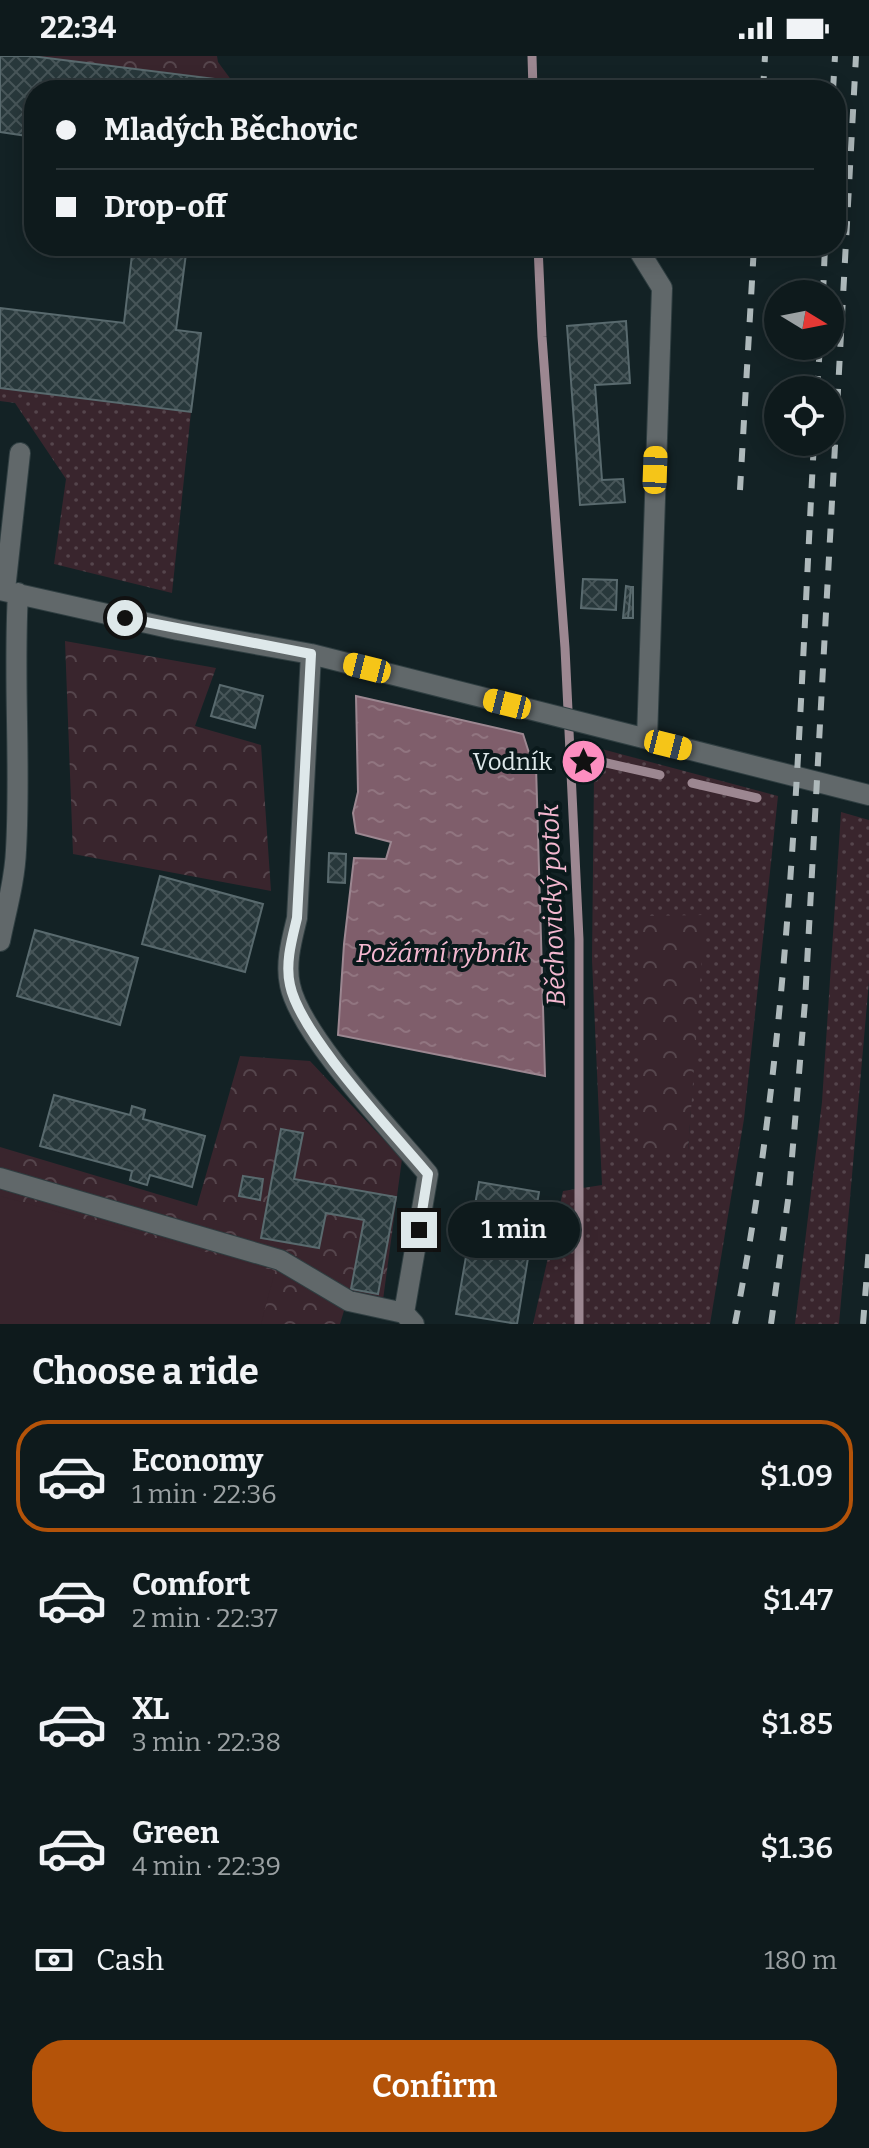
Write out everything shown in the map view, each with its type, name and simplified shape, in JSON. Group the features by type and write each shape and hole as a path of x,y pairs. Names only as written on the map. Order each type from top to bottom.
{"street":[{"path":"642,256 662,288 647,739"},
{"path":"0,941 16,854 18,742 15,642 8,591 20,453"},
{"path":"8,591 178,630 311,654 869,795"},
{"path":"0,1178 280,1260 349,1301 409,1319 428,1174 326,1051 290,986 289,951 297,918 311,654"}],"green space":[{"path":"31,56 217,56 231,80"},
{"path":"0,388 191,412 172,593 54,564 66,479 15,403 0,401"},
{"path":"65,641 216,668 195,726 261,745 271,891 73,854"},
{"path":"598,748 778,796 744,1119 710,1324 533,1324 563,1191 602,1185 592,960 594,773","holes":["641,916 695,1042 688,1151 641,1150"]},
{"path":"841,812 869,820 869,981 839,1324 795,1324 822,1102"},
{"path":"705,915 688,1152 641,1151 641,916"},
{"path":"240,1056 310,1061 402,1159 383,1300 349,1294 340,1324 0,1324 0,1147 197,1206","holes":["303,1133 294,1179 396,1198 378,1293 351,1288 364,1220 326,1213 319,1248 261,1238","243,1176 263,1180 260,1199 239,1195"]},
{"path":"0,1196 275,1271 261,1324 0,1324"}],"water":[{"name":"Požární rybník","path":"356,696 523,734 530,756 541,760 536,766 545,1076 338,1035 354,858 386,859 391,842 356,833 353,813 358,792"}],"building":[{"path":"0,56 31,56 224,80 24,80 24,136 0,132"},
{"path":"132,256 186,256 176,330 201,333 191,412 0,388 0,308 124,323"},
{"path":"626,321 630,383 595,385 602,480 623,479 625,502 580,505 567,326"},
{"path":"583,579 617,580 616,610 581,608"},
{"path":"626,586 631,587 628,618 623,618"},
{"path":"631,587 633,618 628,618"},
{"path":"220,685 263,696 255,728 211,716"},
{"path":"329,853 346,854 345,883 328,882"},
{"path":"160,876 263,904 245,972 142,944"},
{"path":"35,930 138,958 120,1025 17,996"},
{"path":"54,1095 130,1115 132,1106 145,1110 143,1119 205,1136 192,1187 150,1175 147,1185 130,1180 132,1171 40,1146"},
{"path":"281,1129 303,1133 294,1179 396,1197 378,1294 351,1289 364,1220 326,1213 319,1248 261,1238"},
{"path":"243,1176 263,1179 260,1200 239,1196"},
{"path":"479,1182 539,1192 517,1324 456,1314"}],"waterway":[{"name":"Běchovický potok","path":"532,56 533,80"},
{"name":"Běchovický potok","path":"538,256 565,648 579,939 579,1324"},
{"path":"570,747 602,762 660,775"},
{"path":"692,783 757,798"}],"railway":[{"path":"764,80 765,56"},
{"path":"834,80 835,56"},
{"path":"846,241 856,56"},
{"path":"740,490 753,256"},
{"path":"824,280 825,256"},
{"path":"771,1324 789,1193 805,1002 845,256"},
{"path":"818,376 819,360"},
{"path":"735,1324 754,1215 781,995 797,774 813,456"},
{"path":"863,1324 869,1247"}],"place":[{"name":"Vodník","path":"583,762"}],"route":[{"path":"125,618 311,654 297,918 289,951 290,986 326,1051 428,1174 419,1230"}]}
